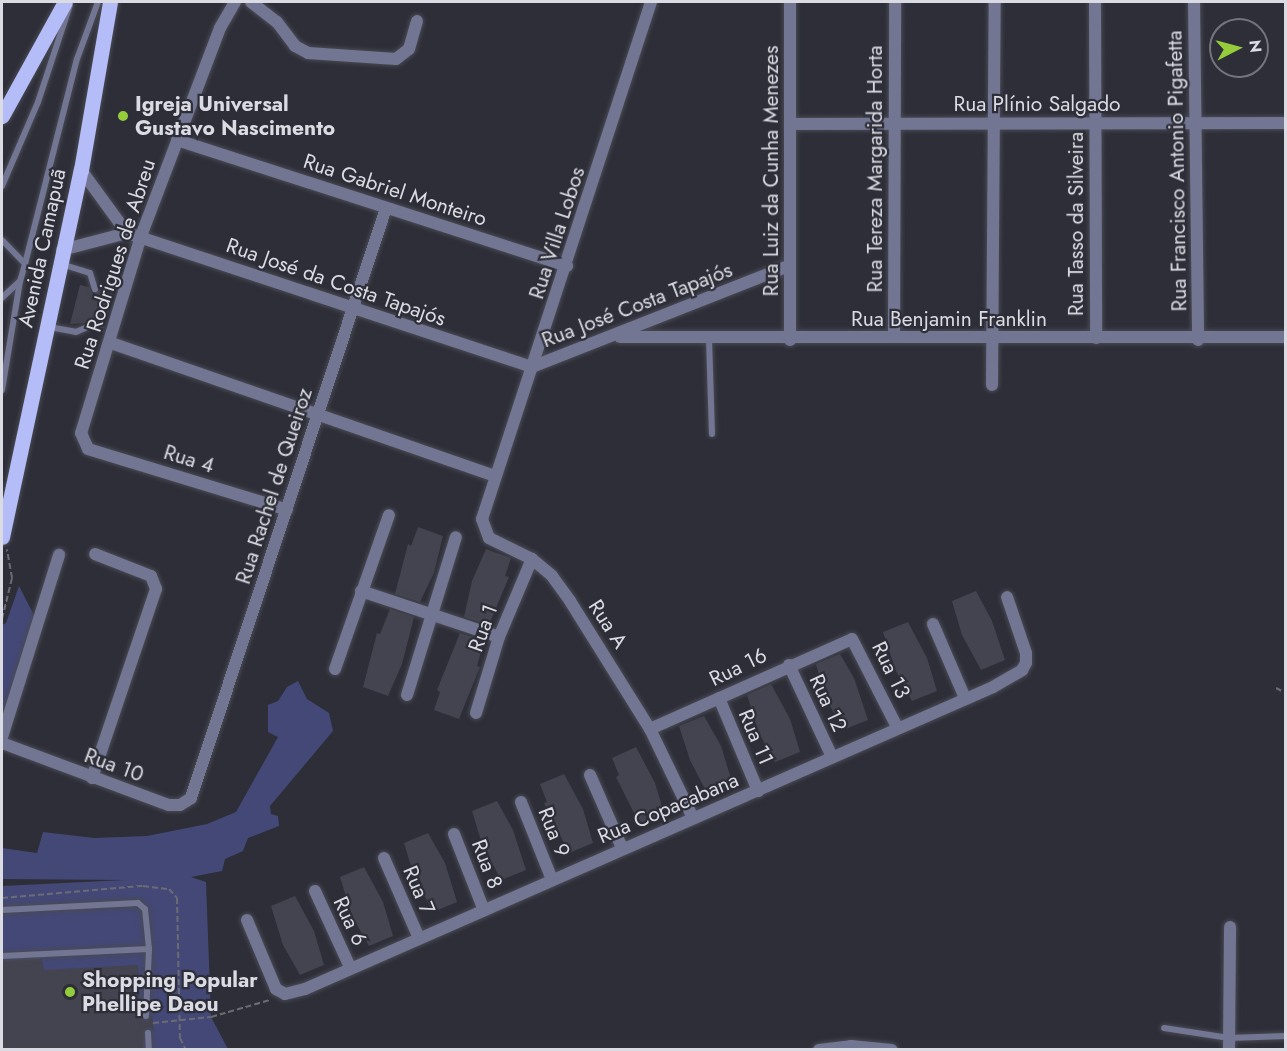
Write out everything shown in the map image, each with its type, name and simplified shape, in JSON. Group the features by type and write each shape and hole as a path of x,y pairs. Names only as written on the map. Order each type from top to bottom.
{"main road":[{"path":"2,116 65,2"},
{"name":"Avenida Camapuã","path":"2,534 60,257 81,170 110,2"}],"street":[{"name":"Rua Rodrigues de Abreu","path":"83,441 82,423 111,343 141,236 220,28 236,2"},
{"path":"251,2 277,22 295,46 308,53 396,59 409,49 417,21"},
{"name":"Rua Villa Lobos","path":"495,476 567,266 651,2"},
{"name":"Rua Luiz da Cunha Menezes","path":"790,2 790,340"},
{"name":"Rua Tereza Margarida Horta","path":"894,337 895,2"},
{"path":"992,384 996,124 995,2"},
{"name":"Rua Tasso da Silveira","path":"1095,2 1096,338"},
{"name":"Rua Francisco Antonio Pigafetta","path":"1194,2 1198,340"},
{"name":"Rua Plínio Salgado","path":"790,124 1286,123"},
{"name":"Rua Gabriel Monteiro","path":"177,140 567,266"},
{"path":"60,257 128,233 81,170"},
{"name":"Rua Rachel de Queiroz","path":"199,776 386,208"},
{"name":"Rua José da Costa Tapajós","path":"128,233 351,309 532,367"},
{"name":"Rua José Costa Tapajós","path":"532,367 789,266"},
{"name":"Rua Benjamin Franklin","path":"613,337 790,340 894,337 1198,340 1286,337"},
{"path":"111,343 495,476"},
{"name":"Rua 4","path":"83,441 98,452 287,510"},
{"name":"Rua A","path":"495,476 482,519 489,538 532,559 552,576 650,729 693,818"},
{"path":"335,669 389,515"},
{"path":"407,695 456,537"},
{"path":"92,778 156,589 154,580 95,554"},
{"path":"2,737 59,555"},
{"name":"Rua 1","path":"476,712 499,637 532,559"},
{"path":"361,591 499,637"},
{"name":"Rua Copacabana","path":"280,993 305,989 551,877 758,791 1022,670 1026,658 1024,647 1007,597"},
{"path":"933,624 965,698"},
{"name":"Rua 13","path":"843,640 852,639 857,643 897,728"},
{"name":"Rua 16","path":"650,729 843,640"},
{"name":"Rua 12","path":"789,665 831,757"},
{"name":"Rua 11","path":"719,698 758,791"},
{"name":"Rua 10","path":"2,743 169,805 180,805 192,798 199,776"},
{"path":"590,775 622,848"},
{"name":"Rua 9","path":"521,802 551,877"},
{"name":"Rua 8","path":"454,834 483,908"},
{"name":"Rua 7","path":"384,858 419,938"},
{"name":"Rua 6","path":"315,891 350,967"},
{"path":"247,920 280,993"},
{"path":"1229,1044 1230,927"},
{"path":"819,1050 894,1049"}],"lane":[{"path":"2,186 49,73 71,2"},
{"path":"2,390 20,281 77,59 98,2"},
{"path":"2,240 25,264"},
{"path":"60,257 90,273 95,289"},
{"path":"2,298 20,281"},
{"path":"46,327 76,332 85,328"},
{"path":"708,339 712,434"},
{"path":"2,910 138,903 145,909 149,949 146,1016"},
{"path":"2,956 149,949"},
{"path":"1164,1028 1229,1044 1286,1036"},
{"path":"147,1033 149,1050"}],"path":[{"path":"2,534 12,578 2,619"},
{"path":"2,578 2,591"},
{"path":"1276,688 1286,693"},
{"path":"2,898 143,886 169,889 177,898 180,1038 186,1050"},
{"path":"153,1023 211,1017 255,1005 280,993"}],"shaded area":[{"path":"19,586 36,619 2,724 2,625 6,623"},
{"path":"298,681 307,699 329,713 333,731 270,806 271,814 278,816 279,826 248,838 243,851 225,859 222,871 191,877 206,882 211,1017 228,1049 2,1049 2,886 125,880 2,879 2,848 37,853 43,832 94,838 147,836 207,824 236,812 278,737 268,732 268,705 278,701 287,687"}],"building":[{"path":"80,285 89,287 93,294 100,290 113,294 103,333 90,329 86,323 70,324"},
{"path":"418,527 443,536 434,573 420,602 395,594 408,544 411,546"},
{"path":"486,549 511,558 505,576 509,577 489,625 464,617 472,581"},
{"path":"976,591 992,621 1005,660 981,670 962,635 952,601"},
{"path":"390,609 414,617 402,664 388,696 363,687 377,633 380,634"},
{"path":"908,622 927,658 937,691 912,701 896,671 883,632"},
{"path":"460,633 484,641 477,666 480,667 459,719 434,710 440,692 437,690"},
{"path":"840,654 854,678 868,720 843,730 824,695 816,664"},
{"path":"771,684 790,719 800,752 775,762 759,733 747,695"},
{"path":"704,716 721,746 733,785 708,795 690,760 679,726"},
{"path":"636,747 655,783 665,816 641,827 616,777 619,775 612,758"},
{"path":"564,774 583,809 593,843 569,853 544,803 547,802 540,784"},
{"path":"497,801 513,830 526,870 501,880 482,844 472,811"},
{"path":"428,833 445,863 457,902 433,912 414,876 404,843"},
{"path":"364,867 383,902 393,936 369,946 352,916 340,877"},
{"path":"295,896 314,931 324,965 300,975 283,945 271,906"},
{"name":"Shopping Popular Phellipe Daou","path":"42,959 44,970 138,965 140,1017 146,1021 152,1015 154,1033 150,1028 144,1030 143,1050 2,1050 2,961"}],"place":[{"name":"Igreja Universal Gustavo Nascimento","path":"123,116"},
{"name":"Shopping Popular Phellipe Daou","path":"70,992"}]}
